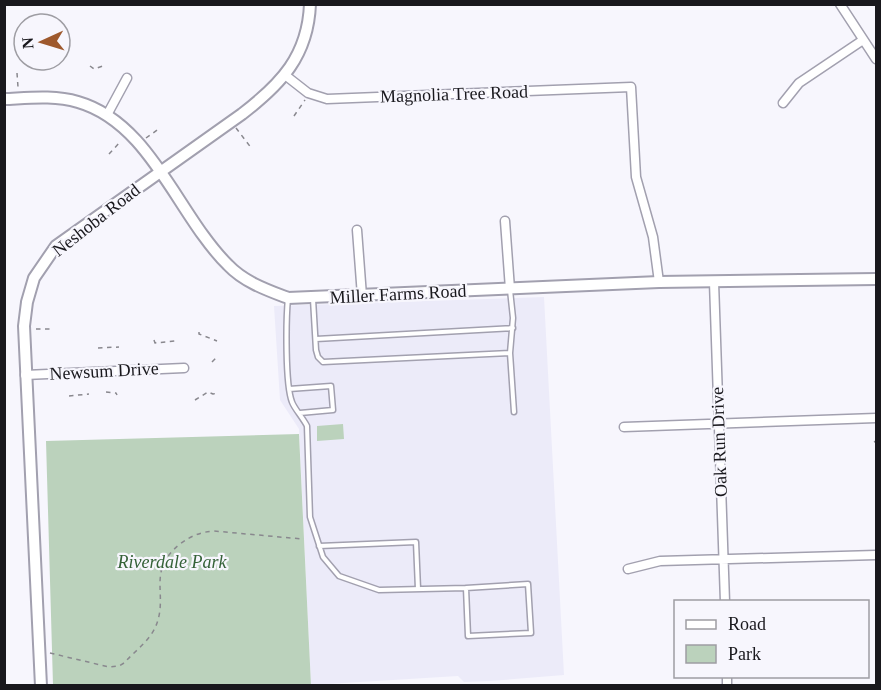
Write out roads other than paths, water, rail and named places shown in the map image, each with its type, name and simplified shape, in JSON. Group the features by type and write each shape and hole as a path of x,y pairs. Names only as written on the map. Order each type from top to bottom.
{"street":[{"name":"Neshoba Road","path":"41,686 24,326 27,302 34,278 46,258 67,237 248,110 270,91 285,75 306,38 310,4"},
{"path":"840,4 876,59"},
{"path":"783,104 799,83 863,40"},
{"name":"Magnolia Tree Road","path":"285,75 308,93 327,99 631,87 636,177 653,237 660,282"},
{"path":"107,115 127,78"},
{"name":"Miller Farms Road","path":"4,99 60,98 79,102 107,115 121,125 139,144 203,235 228,265 248,281 288,298 660,282 876,279"},
{"path":"505,221 510,289"},
{"path":"357,230 362,296"},
{"name":"Oak Run Drive","path":"714,282 725,600"},
{"name":"Newsum Drive","path":"25,375 184,368"},
{"path":"624,427 876,418"},
{"path":"628,569 660,561 876,555"}],"lane":[{"path":"510,289 513,328 510,353 514,412"},
{"path":"288,298 286,315 289,389 292,403 307,426 310,517 323,556 339,576 379,590 528,584 531,633 468,636 466,588"},
{"path":"313,298 318,357 323,362 510,353"},
{"path":"316,339 513,328"},
{"path":"289,389 331,386 333,410 300,413"},
{"path":"319,546 416,542 418,589"}],"park label":[{"name":"Riverdale Park","path":"172,562"}]}
